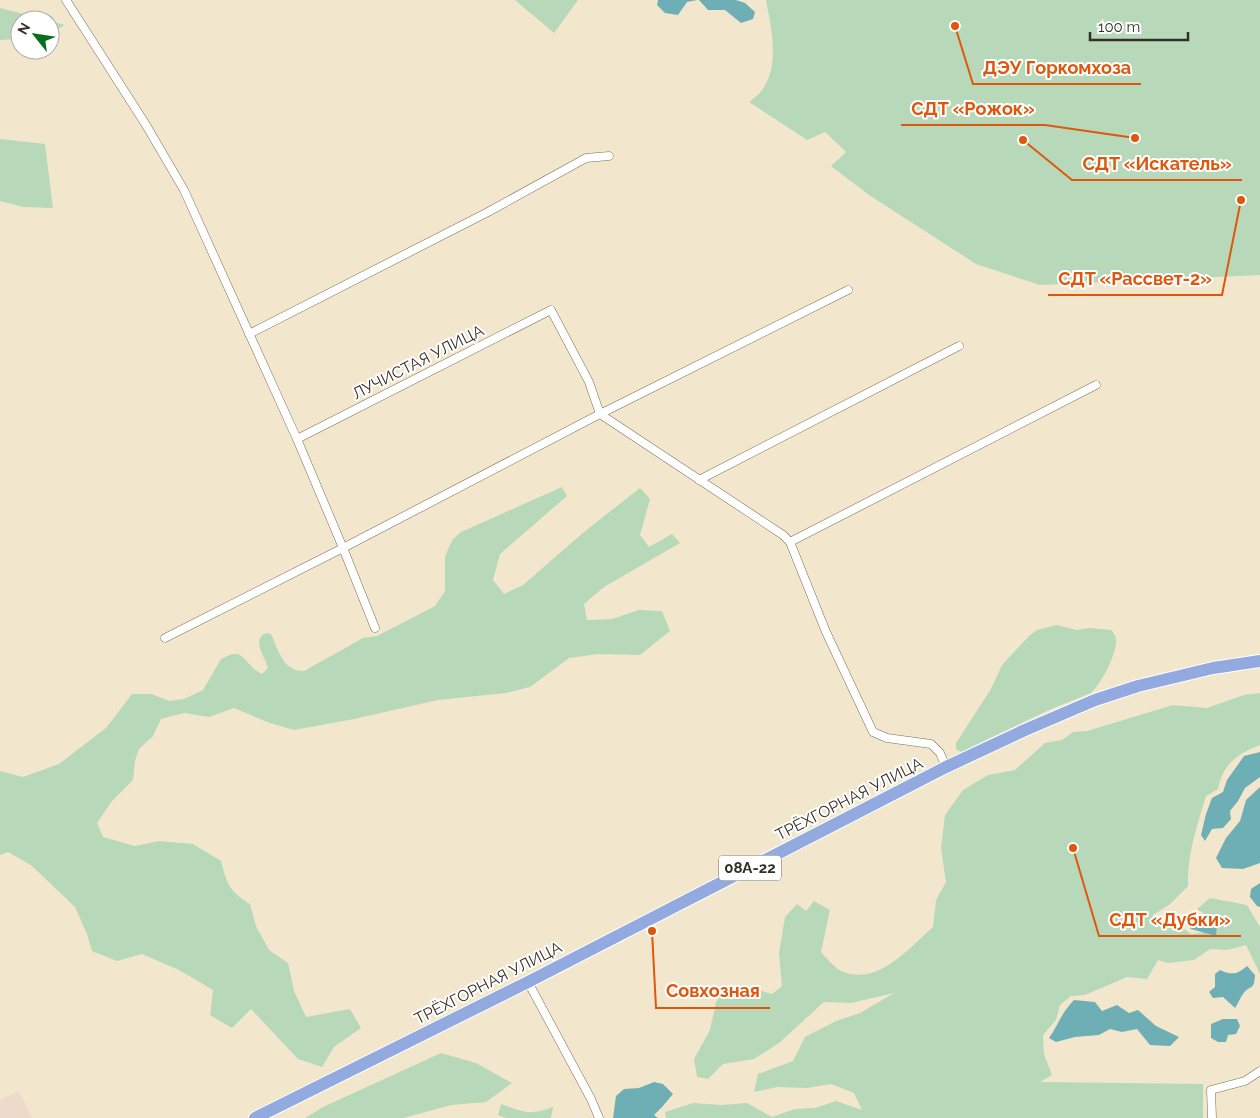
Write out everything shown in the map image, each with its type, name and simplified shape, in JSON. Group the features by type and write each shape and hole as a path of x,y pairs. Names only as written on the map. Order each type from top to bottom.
{"highway":[{"name":"ТРЁХГОРНАЯ УЛИЦА","path":"255,1118 528,982 946,768 1039,723 1095,700 1138,686 1214,668 1260,661"}],"street":[{"path":"66,0 146,125 184,190 297,439 375,628"},
{"path":"249,334 488,212 586,158 608,156"},
{"path":"165,638 600,414 848,290"},
{"name":"ЛУЧИСТАЯ УЛИЦА","path":"297,439 551,310 588,382 600,414"},
{"path":"700,480 959,346"},
{"path":"790,542 1096,385"},
{"path":"600,414 790,542 826,632 869,728 872,732 884,738 931,744 940,753 946,768"},
{"path":"528,982 591,1099 599,1118"},
{"path":"1212,1118 1211,1090 1245,1081 1260,1071"}],"shaded area":[{"path":"19,1091 32,1118 0,1118 0,1100"}],"green space":[{"path":"515,0 578,0 554,33"},
{"path":"766,0 1260,0 1260,275 1040,285 976,264 869,195 831,166 846,152 825,132 807,140 749,102 763,89 768,79 773,57"},
{"path":"0,8 10,11 10,40 0,40"},
{"path":"0,139 45,144 53,208 23,207 0,201"},
{"path":"562,487 567,496 500,554 493,580 504,594 523,585 584,532 640,488 650,499 640,535 649,547 672,534 680,543 604,587 584,604 587,620 612,619 639,610 662,611 670,631 640,655 598,654 569,658 530,687 506,693 438,700 294,730 267,722 234,708 209,717 184,713 161,719 153,736 139,749 135,761 133,780 112,801 97,823 103,837 135,846 159,841 193,844 221,861 225,876 233,891 250,904 256,926 269,950 288,963 294,991 306,1017 350,1009 361,1028 334,1047 322,1067 298,1059 251,1009 232,1028 210,1015 213,990 179,970 142,954 117,961 92,951 75,907 31,865 8,852 0,855 0,771 23,777 59,764 106,728 132,694 151,694 170,701 184,699 203,690 221,659 232,654 241,656 255,670 262,674 268,668 259,644 262,636 266,633 271,634 286,664 291,668 304,671 363,638 377,636 435,606 445,591 445,557 453,539 461,532"},
{"path":"1057,625 1077,630 1089,628 1111,630 1115,635 1116,646 1114,653 1104,676 1095,689 1091,693 1051,709 961,752 956,749 956,743 991,689 1002,665 1037,630"},
{"path":"1260,693 1260,745 1244,752 1232,761 1223,773 1218,789 1206,796 1191,852 1188,886 1169,905 1153,915 1153,925 1174,922 1191,934 1214,931 1219,924 1197,909 1210,898 1247,905 1260,927 1260,974 1246,945 1227,950 1210,949 1194,960 1168,963 1158,960 1147,979 1127,977 1085,995 1071,996 1060,1005 1056,1020 1043,1035 1044,1054 1052,1075 1040,1082 1203,1084 1203,1118 666,1118 665,1112 693,1103 721,1105 747,1103 772,1117 795,1109 815,1108 836,1101 862,1110 854,1093 831,1084 807,1088 777,1087 754,1092 758,1074 793,1061 805,1037 836,1021 860,1013 894,993 851,1003 824,1002 779,1043 754,1059 723,1064 708,1079 697,1077 694,1059 710,1030 716,1002 728,986 751,988 772,994 782,986 779,953 785,917 797,904 806,911 814,901 830,910 821,952 836,967 841,971 854,975 867,974 879,970 902,955 933,927 936,900 946,882 941,848 945,815 963,790 988,775 1015,770 1045,743 1062,740 1073,732 1087,731 1173,705 1207,708 1244,695"},
{"path":"441,1053 476,1063 512,1083 486,1102 451,1105 404,1118 305,1118 323,1107"},
{"path":"501,1104 527,1112 553,1107 551,1118 506,1118 498,1115"}],"water":[{"path":"658,0 697,0 687,2 678,15 665,13 657,5"},
{"path":"699,0 736,0 745,3 755,12 753,19 741,23 725,10 708,10"},
{"path":"1260,752 1260,777 1245,788 1230,811 1231,819 1223,828 1212,829 1205,841 1201,835 1212,798 1223,792 1227,780 1244,756"},
{"path":"1260,787 1260,863 1243,869 1222,868 1216,858 1226,838 1240,821 1246,800"},
{"path":"1260,883 1260,907 1250,897 1251,889"},
{"path":"1185,920 1213,928 1217,924 1216,936 1191,929"},
{"path":"1247,966 1255,975 1254,984 1245,991 1235,1008 1223,997 1213,998 1209,992 1215,987 1215,974 1220,970 1227,973 1237,973"},
{"path":"1074,1000 1095,1002 1102,1011 1117,1005 1129,1013 1138,1010 1156,1026 1179,1037 1170,1046 1150,1045 1137,1029 1122,1032 1110,1029 1099,1035 1075,1037 1056,1042 1049,1038 1066,1009"},
{"path":"1223,1019 1237,1019 1240,1026 1236,1034 1228,1035 1226,1042 1218,1042 1211,1038 1211,1024"},
{"path":"654,1082 663,1084 673,1094 654,1115 658,1118 613,1118 616,1096 624,1089 639,1088"}],"place":[{"name":"ДЭУ Горкомхоза","path":"955,26"},
{"name":"СДТ «Рожок»","path":"1135,138"},
{"name":"СДТ «Искатель»","path":"1023,140"},
{"name":"СДТ «Рассвет-2»","path":"1241,200"},
{"name":"СДТ «Дубки»","path":"1073,848"},
{"name":"Совхозная","path":"652,931"}]}
